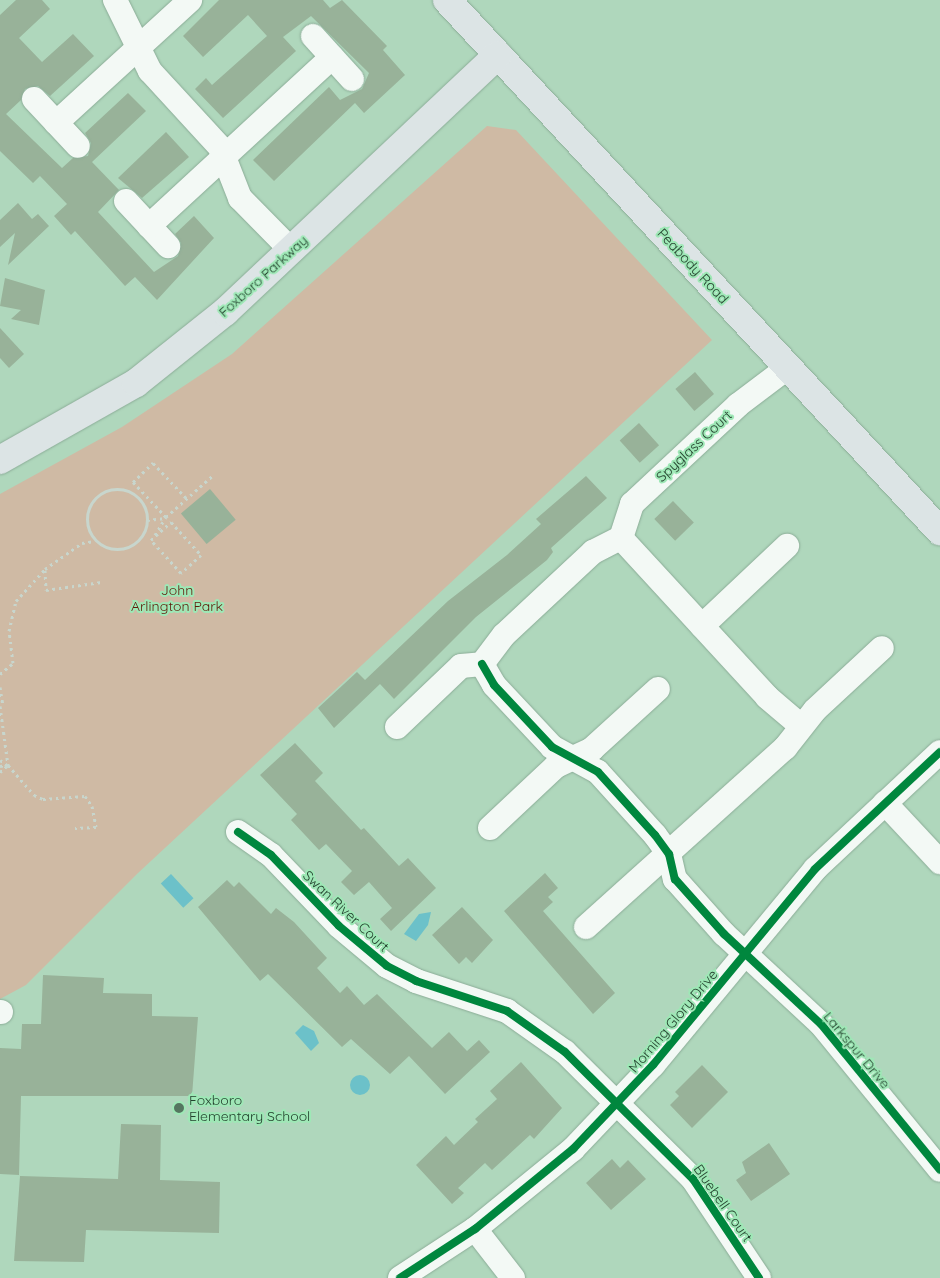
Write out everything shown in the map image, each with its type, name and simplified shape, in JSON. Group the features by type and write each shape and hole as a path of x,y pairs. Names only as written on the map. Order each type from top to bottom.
{"main road":[{"name":"Peabody Road","path":"447,0 940,531"},
{"name":"Foxboro Parkway","path":"0,460 136,383 292,252 498,55"}],"street":[{"path":"115,0 150,70 224,157 240,198 292,252"},
{"path":"56,123 190,0"},
{"path":"313,36 352,79"},
{"path":"149,226 332,57"},
{"path":"34,99 78,146"},
{"path":"126,201 168,246"},
{"name":"Spyglass Court","path":"621,538 632,504 738,405 787,368"},
{"path":"397,726 462,666 482,664 504,635 593,552 621,538 767,697 800,725"},
{"path":"702,626 787,546"},
{"path":"586,927 786,748 800,725 882,648"},
{"path":"482,664 494,685 552,747 598,772 669,854"},
{"path":"490,828 556,766 592,750 658,688"},
{"name":"Morning Glory Drive","path":"400,1278 475,1229 536,1182 620,1103 815,868 940,752"},
{"path":"885,802 940,862"},
{"name":"Swan River Court","path":"238,832 271,855 339,926 386,966 416,981 507,1011 534,1027 620,1103"},
{"name":"Larkspur Drive","path":"669,854 675,879 746,952 821,1024 940,1170"},
{"name":"Bluebell Court","path":"620,1103 693,1179 759,1278"},
{"path":"475,1229 513,1278"}],"path":[{"path":"166,518 133,482 153,462 187,499"},
{"path":"151,540 166,518 212,476"},
{"path":"95,541 87,513 106,491 134,495 147,520 140,538"},
{"path":"147,520 166,518"},
{"path":"0,674 13,664 9,631 16,601 45,569 82,542 95,541 113,550 140,538 151,540 181,573 201,555 171,522 151,540"},
{"path":"45,569 46,590 101,582"},
{"path":"0,687 8,765"},
{"path":"0,760 8,765 39,797 85,796 96,826 74,828"},
{"path":"0,766 8,765"},
{"path":"0,772 8,765"}],"green space":[{"name":"John Arlington Park","path":"487,126 516,130 712,340 138,873 26,985 0,999 0,494 122,427 232,354"}],"water":[{"path":"171,874 194,898 183,908 161,884"},
{"path":"431,912 428,925 416,941 404,934 419,914"},
{"path":"303,1025 314,1031 319,1043 311,1051 295,1033"},
{"path":"360,1075 367,1078 370,1085 367,1092 360,1095 353,1092 350,1085 353,1078"}],"building":[{"path":"16,0 42,0 50,9 19,38 42,62 73,34 94,56 50,96 38,86 25,89 21,100 6,114 62,168 73,158 88,156 91,143 85,133 128,93 146,111 92,162 119,190 98,212 154,272 178,256 181,243 175,234 194,216 214,238 157,300 135,277 125,286 75,231 71,235 54,216 67,204 40,176 33,183 0,151 0,15"},
{"path":"219,0 323,0 330,8 342,0 387,46 383,50 405,75 364,113 355,103 274,181 253,160 329,87 340,100 362,89 369,73 311,16 283,37 296,51 223,118 195,89 206,78 212,85 267,36 248,15 203,57 183,36"},
{"path":"166,132 189,157 142,198 118,178"},
{"path":"18,203 32,219 38,214 49,226 8,265 15,233 0,247 0,220"},
{"path":"5,278 45,290 39,325 11,319 21,310 0,306"},
{"path":"0,328 24,354 9,368 0,358"},
{"path":"695,372 714,394 694,411 675,389"},
{"path":"639,423 659,445 640,463 620,440"},
{"path":"586,476 607,498 551,548 553,552 547,560 476,617 394,699 380,684 334,728 318,708 357,672 365,680 448,601 507,555 541,524 536,519"},
{"path":"210,489 236,520 207,544 181,513"},
{"path":"673,501 694,523 675,541 654,519"},
{"path":"295,743 323,773 315,781 361,830 364,828 399,866 408,858 436,888 391,931 380,919 392,908 369,882 354,895 341,882 352,871 326,844 319,850 291,820 297,814 260,775"},
{"path":"545,873 558,888 548,897 553,902 543,911 615,993 593,1014 504,911"},
{"path":"227,880 234,887 239,882 271,914 276,908 294,922 327,958 317,968 340,993 347,986 364,1005 377,994 432,1048 449,1032 467,1051 479,1040 490,1052 445,1094 409,1056 390,1074 351,1039 342,1047 268,974 260,981 198,907"},
{"path":"462,907 493,940 472,963 466,957 459,964 432,935"},
{"path":"43,975 104,978 103,993 152,994 152,1016 198,1017 192,1096 21,1096 19,1175 0,1174 0,1048 21,1049 22,1024 41,1024"},
{"path":"521,1062 562,1108 534,1139 530,1135 492,1170 485,1163 458,1188 464,1193 452,1204 416,1165 446,1136 454,1145 478,1122 475,1119 497,1099 490,1091"},
{"path":"702,1065 728,1092 692,1128 670,1105 679,1096 675,1092"},
{"path":"121,1124 161,1125 160,1180 220,1182 219,1233 86,1230 84,1262 14,1261 20,1176 118,1179"},
{"path":"769,1143 790,1174 751,1201 736,1180 746,1173 742,1162"},
{"path":"612,1159 620,1168 628,1160 646,1179 611,1210 586,1183"}],"cycle path":[{"path":"482,664 494,685 552,747 598,772 655,835 669,854 675,879 724,934 821,1024 940,1170"},
{"path":"400,1278 475,1229 573,1149 653,1065 815,869 940,752"},
{"path":"238,832 271,855 339,926 387,966 416,981 507,1011 565,1052 693,1179 759,1278"}],"place":[{"name":"Foxboro Elementary School","path":"179,1108"}]}
